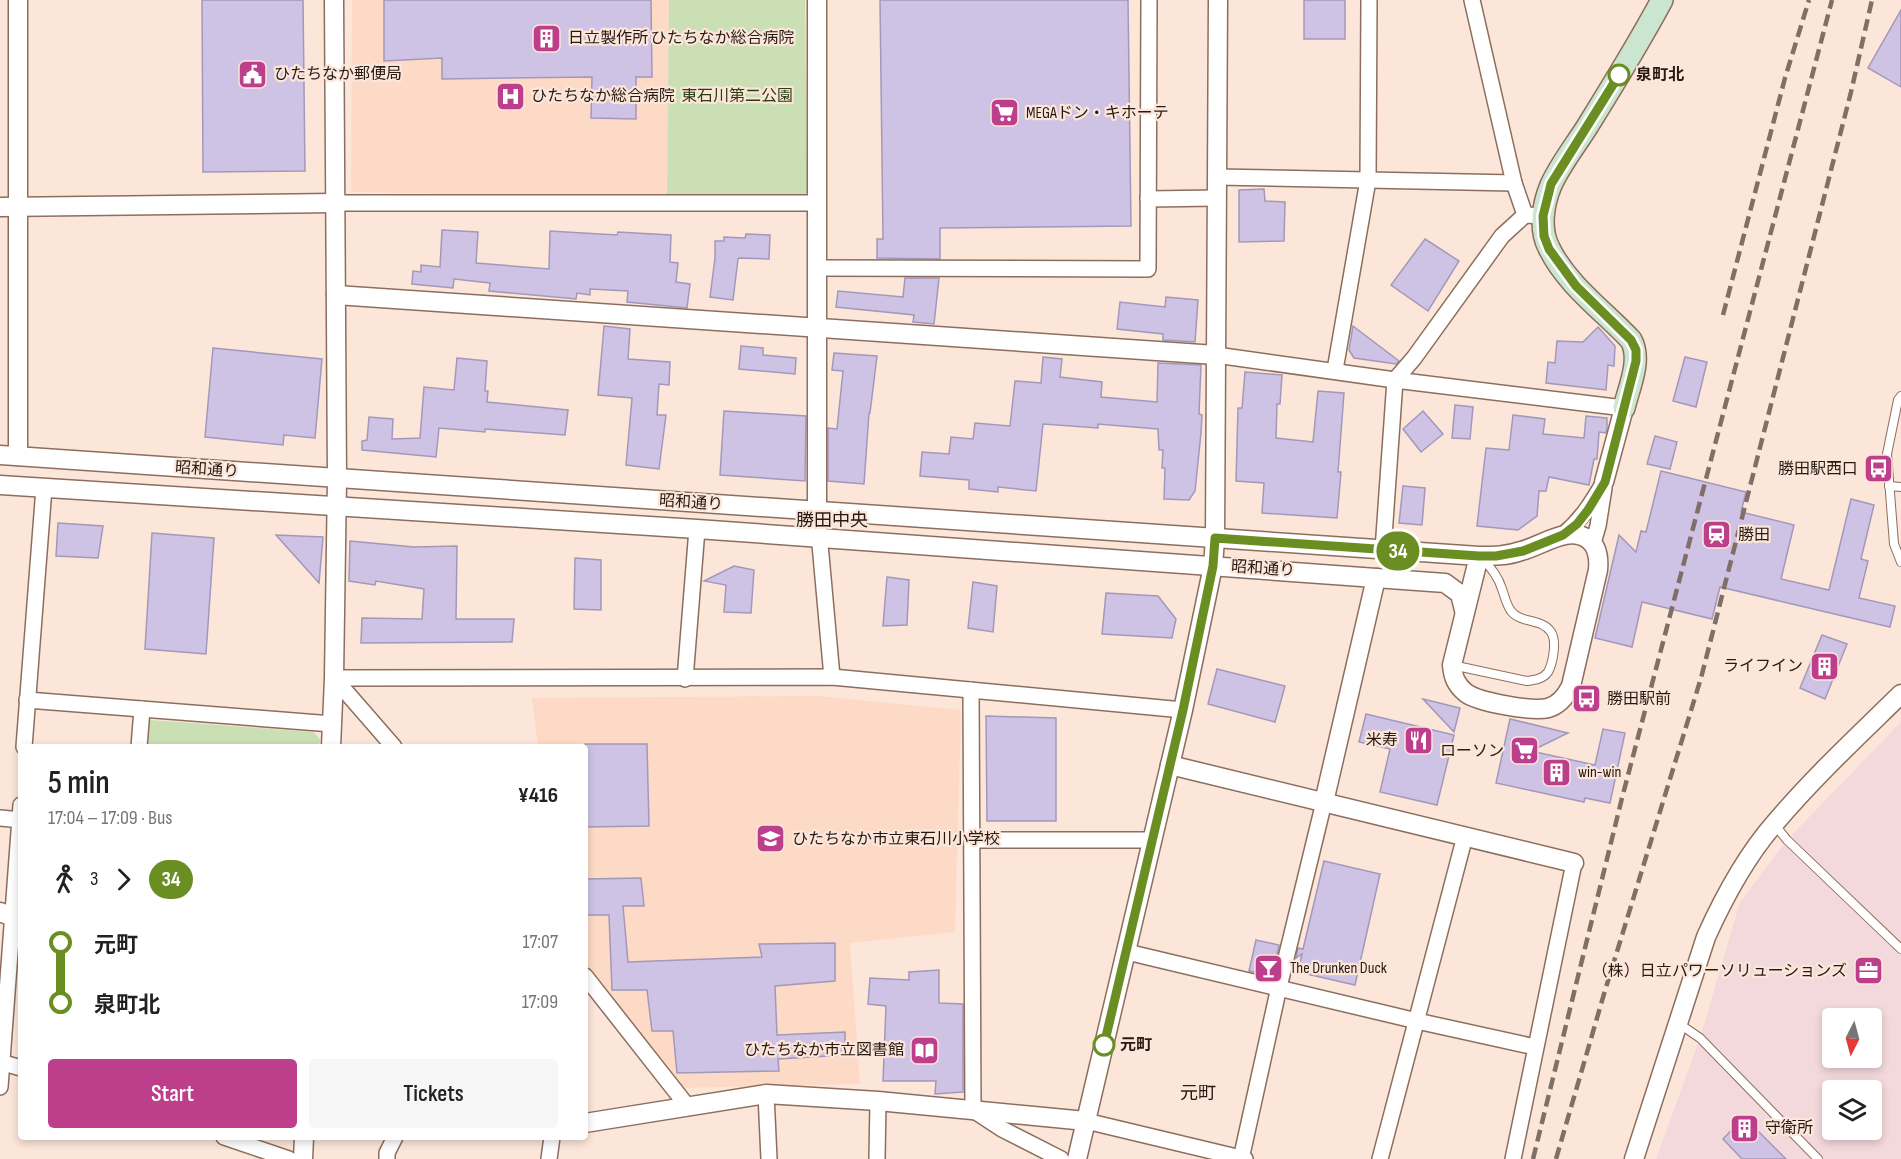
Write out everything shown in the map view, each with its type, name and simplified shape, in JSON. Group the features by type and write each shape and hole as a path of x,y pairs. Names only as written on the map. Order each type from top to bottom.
{"main road":[{"path":"1624,408 1636,361 1636,350 1631,340 1576,286 1549,249 1534,216 1551,184 1640,41 1662,0"}],"street":[{"path":"9,455 9,207 18,0"},
{"path":"331,744 337,506 334,0"},
{"path":"817,0 817,511 832,677"},
{"path":"817,268 1148,269 1149,0"},
{"path":"1077,1159 1183,710 1213,566 1218,0"},
{"path":"1335,370 1368,180 1370,0"},
{"path":"1383,550 1395,380 1414,358 1502,236 1534,216 1514,183 1472,0"},
{"path":"1217,177 1514,183"},
{"path":"1148,199 1217,198"},
{"path":"9,207 817,203"},
{"path":"336,295 1216,355 1624,408 1605,482 1593,543"},
{"name":"昭和通り","path":"9,455 1479,556 1496,556 1523,551 1563,535"},
{"path":"1563,535 1577,524 1605,482"},
{"name":"昭和通り","path":"0,485 697,529 1445,583 1460,594 1464,610"},
{"path":"24,744 44,488"},
{"path":"685,679 697,529"},
{"path":"1479,556 1464,610 1452,665 1453,675 1468,694 1482,699 1534,709 1548,708 1566,696 1571,686 1598,570 1597,551 1593,543 1578,534 1563,535"},
{"path":"588,1123 766,1094 878,1101 1086,1121 1242,1159 1279,987 1376,578"},
{"path":"334,678 832,677 1183,710"},
{"path":"334,678 391,744"},
{"path":"971,690 973,1110"},
{"path":"1634,1159 1706,937 1718,910 1743,866 1774,824 1839,754 1901,694"},
{"path":"27,700 332,724"},
{"path":"139,744 142,709"},
{"path":"1170,765 1574,863 1513,1159"},
{"path":"0,818 18,815"},
{"path":"1380,1159 1465,836"},
{"path":"971,840 1153,840"},
{"path":"0,1087 18,845"},
{"path":"1127,952 1535,1047"},
{"path":"588,980 688,1107"},
{"path":"1,1062 18,1067"},
{"path":"766,1094 770,1159"},
{"path":"877,1159 878,1101"},
{"path":"973,1110 1002,1129 1061,1159"},
{"path":"233,1140 289,1159"},
{"path":"303,1159 304,1140"},
{"path":"387,1159 387,1153 394,1140"},
{"path":"549,1159 552,1140"}],"lane":[{"path":"1901,396 1898,400 1887,454 1894,544 1901,562"},
{"path":"1888,486 1901,487"},
{"path":"1452,665 1527,681 1539,680 1548,672 1551,662 1554,643 1551,632 1543,624 1519,618 1512,612 1493,569 1479,556"},
{"path":"1774,824 1787,840 1901,949"},
{"path":"1678,1023 1700,1038 1818,1159"}],"shaded area":[{"name":"ひたちなか総合病院","path":"352,0 669,0 667,197 351,192"},
{"name":"ひたちなか市立東石川小学校","path":"817,696 961,710 955,932 850,943 860,1084 679,1088 588,975 588,744 538,744 532,698"},
{"path":"1901,722 1901,1159 1656,1159 1700,1038 1740,902 1787,840"}],"green space":[{"name":"東石川第二公園","path":"669,0 805,0 807,192 803,200 667,197"},
{"path":"150,720 313,732 320,739 319,744 143,744 145,725"}],"building":[{"path":"202,0 303,0 305,171 203,172"},
{"name":"日立製作所 ひたちなか総合病院","path":"384,0 651,0 652,77 636,77 636,119 591,118 592,77 442,79 442,58 384,61"},
{"name":"MEGAドン・キホーテ","path":"880,0 1128,0 1131,226 940,228 940,259 877,258 877,239 883,239"},
{"path":"1304,0 1345,0 1345,39 1304,39"},
{"path":"1901,10 1901,87 1868,68"},
{"path":"1264,189 1265,201 1285,202 1284,241 1239,242 1239,190"},
{"path":"442,230 478,232 476,263 549,269 550,231 671,235 670,262 678,263 676,282 690,284 687,308 627,302 628,291 590,289 590,295 577,293 576,299 489,291 490,283 454,279 453,288 412,284 413,271 421,272 421,265 440,267"},
{"path":"746,234 770,235 769,259 739,258 733,300 710,297 715,241 724,241 724,237 745,238"},
{"path":"1425,239 1459,261 1428,311 1391,285"},
{"path":"905,278 939,278 934,324 913,322 914,315 836,307 838,291 903,297"},
{"path":"1166,297 1198,300 1195,342 1163,340 1163,334 1117,329 1120,302 1165,307"},
{"path":"604,326 630,329 628,359 670,362 669,385 659,384 657,415 666,415 659,469 626,465 632,398 598,395"},
{"path":"1353,326 1399,361 1396,364 1354,358 1349,350"},
{"path":"1598,327 1615,346 1614,366 1608,365 1606,390 1546,383 1548,362 1555,363 1557,341 1583,342"},
{"path":"741,346 763,348 763,355 796,358 795,374 739,369"},
{"path":"213,348 322,359 315,438 284,435 283,445 205,437"},
{"path":"834,353 877,356 869,413 864,484 828,481 828,428 837,429 843,371 832,370"},
{"path":"1043,357 1062,359 1060,377 1102,382 1101,397 1157,402 1158,363 1201,365 1199,414 1202,415 1201,433 1195,491 1189,500 1164,499 1165,468 1162,468 1163,450 1159,450 1158,429 1098,424 1098,428 1043,424 1036,491 998,487 998,492 969,489 969,480 920,476 922,452 949,454 951,437 973,439 975,423 1010,426 1015,381 1041,383"},
{"path":"1685,357 1707,362 1696,407 1673,401"},
{"path":"457,358 487,361 485,391 488,391 487,402 568,410 565,435 439,428 436,457 362,450 362,441 367,440 369,417 393,419 392,439 420,438 424,387 454,390"},
{"path":"1245,372 1282,375 1280,404 1277,404 1276,438 1313,442 1318,391 1344,393 1337,518 1262,513 1264,483 1236,481 1238,408 1242,408"},
{"path":"1455,405 1473,407 1470,439 1452,438"},
{"path":"724,411 806,416 805,481 720,475"},
{"path":"1423,411 1443,434 1421,452 1403,429"},
{"path":"1513,415 1545,419 1543,434 1584,438 1586,416 1607,418 1607,429 1606,433 1599,432 1597,459 1594,459 1589,485 1549,477 1546,491 1539,491 1537,516 1518,530 1477,526 1486,448 1509,450"},
{"path":"1655,436 1677,442 1670,469 1647,464"},
{"path":"1661,471 1746,492 1741,512 1794,525 1781,579 1829,590 1851,499 1874,505 1861,559 1868,561 1859,598 1895,606 1890,627 1720,587 1712,619 1642,602 1632,647 1595,638 1619,535 1636,552 1641,531 1646,532"},
{"path":"1403,486 1425,488 1422,525 1399,523"},
{"path":"58,523 103,526 98,558 56,556"},
{"path":"152,533 214,538 206,654 145,649"},
{"path":"276,535 323,537 319,583"},
{"path":"350,541 414,547 457,546 456,619 514,619 512,642 361,643 362,618 422,619 424,589 376,581 375,585 349,581"},
{"path":"575,558 601,560 601,610 574,609"},
{"path":"734,566 754,570 751,613 724,612 726,585 704,581"},
{"path":"887,577 909,580 907,625 883,626"},
{"path":"973,582 997,586 993,632 968,628"},
{"path":"1106,593 1158,596 1176,619 1172,638 1102,634"},
{"name":"ライフイン","path":"1822,635 1847,644 1825,699 1800,688"},
{"path":"1217,669 1285,686 1275,722 1208,704"},
{"path":"1423,699 1460,708 1454,732"},
{"path":"1366,714 1454,735 1437,805 1380,792 1390,749 1359,742"},
{"path":"986,716 1056,718 1056,821 987,821"},
{"name":"win-win","path":"1510,719 1568,733 1531,751 1595,765 1603,729 1625,733 1610,803 1585,798 1584,802 1496,783"},
{"path":"588,744 647,744 649,826 588,827"},
{"path":"1324,861 1380,874 1355,985 1298,972 1302,954 1296,958 1298,948 1303,949"},
{"path":"641,878 644,906 623,906 628,962 762,957 759,944 835,943 835,981 775,986 777,1035 845,1032 845,1055 778,1059 779,1071 677,1073 673,1031 652,1031 647,990 612,990 609,915 588,915 588,879"},
{"path":"1256,940 1279,945 1273,972 1267,975 1249,971"},
{"name":"ひたちなか市立図書館","path":"939,970 939,1003 963,1004 963,1092 935,1094 936,1081 883,1081 886,1006 868,1004 870,978 909,980 909,972"},
{"name":"守衛所","path":"1744,1117 1786,1159 1742,1159 1723,1139"}],"railway":[{"path":"1723,315 1785,78 1809,0"},
{"path":"1533,1159 1622,798 1832,0"},
{"path":"1556,1159 1701,678 1851,92 1872,0"}],"bus line":[{"name":"34","path":"1104,1045 1183,710 1213,566 1215,538 1479,556 1511,554 1563,535 1577,524 1605,482 1636,361 1636,350 1621,329 1576,286 1549,249 1544,236 1543,216 1551,184 1619,75"}],"place":[{"name":"日立製作所 ひたちなか総合病院","path":"547,38"},
{"name":"ひたちなか郵便局","path":"253,74"},
{"name":"泉町北","path":"1619,75"},
{"name":"ひたちなか総合病院","path":"510,96"},
{"name":"MEGAドン・キホーテ","path":"1005,113"},
{"name":"勝田駅西口","path":"1879,469"},
{"name":"勝田","path":"1717,535"},
{"name":"ライフイン","path":"1824,666"},
{"name":"勝田駅前","path":"1586,699"},
{"name":"米寿","path":"1419,740"},
{"name":"ローソン","path":"1525,751"},
{"name":"win-win","path":"1557,772"},
{"name":"ひたちなか市立東石川小学校","path":"771,839"},
{"name":"The Drunken Duck","path":"1269,968"},
{"name":"（株）日立パワーソリューションズ","path":"1868,971"},
{"name":"元町","path":"1104,1045"},
{"name":"ひたちなか市立図書館","path":"925,1050"},
{"name":"守衛所","path":"1744,1128"}],"district":[{"name":"勝田中央","path":"832,520"},
{"name":"元町","path":"1198,1093"}]}
